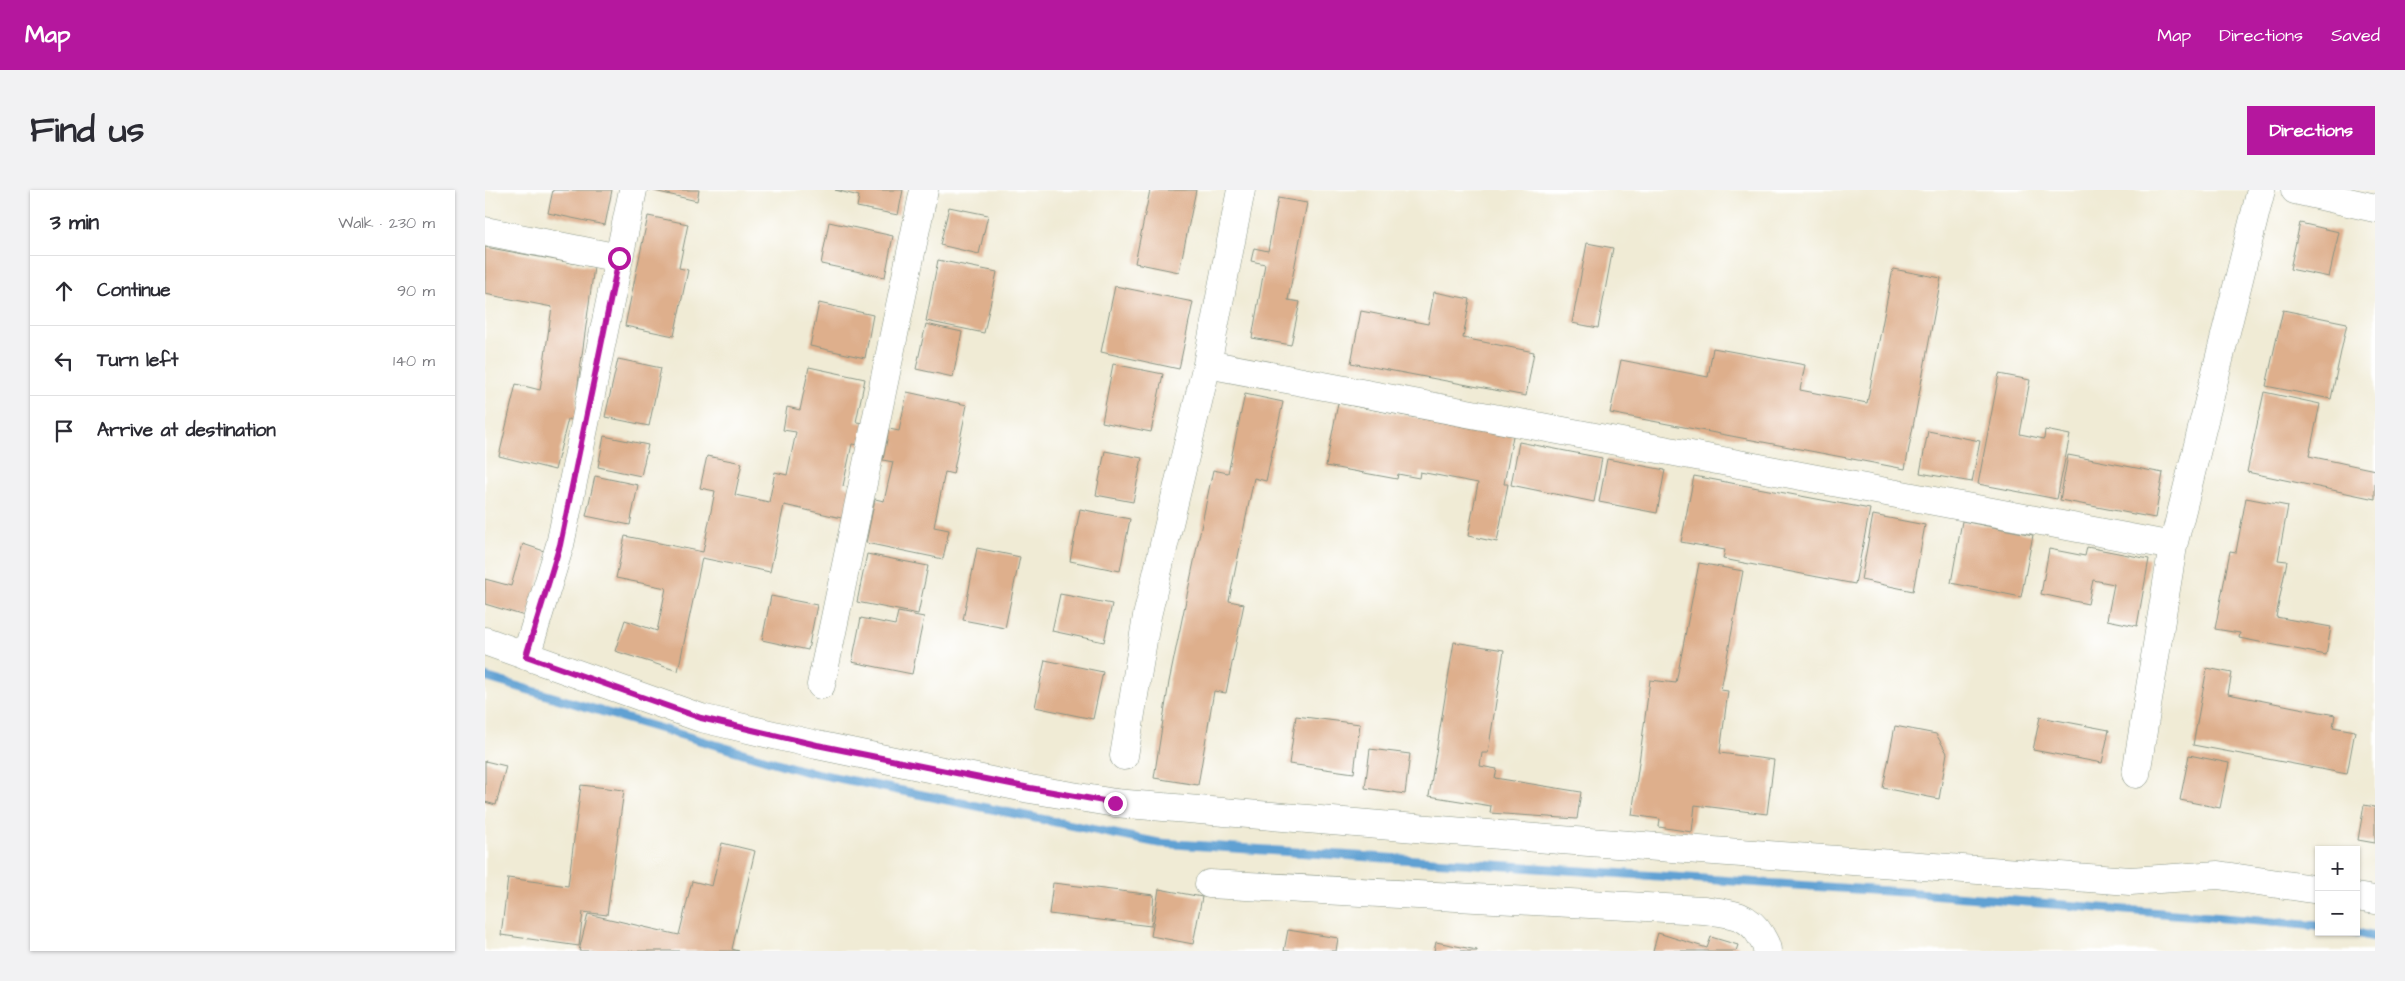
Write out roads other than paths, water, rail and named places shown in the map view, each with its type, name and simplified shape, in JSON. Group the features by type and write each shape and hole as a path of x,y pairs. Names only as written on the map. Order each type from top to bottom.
{"street":[{"path":"526,656 560,545 633,190"},
{"path":"821,685 924,190"},
{"path":"1123,756 1147,616 1207,364 1241,190"},
{"path":"2136,774 2173,546 2261,190"},
{"path":"2295,190 2375,208"},
{"path":"485,231 619,258"},
{"path":"1207,364 2173,546"},
{"path":"485,641 701,718 837,749 1115,803 1551,839 2119,880 2218,875 2315,889"},
{"path":"1209,884 1703,910 1735,914 1755,926 1767,946 1767,951"},
{"path":"2360,898 2375,900"}],"waterway":[{"path":"485,677 804,771 1159,843 1917,893 2315,926"},
{"path":"2360,934 2375,937"}]}
